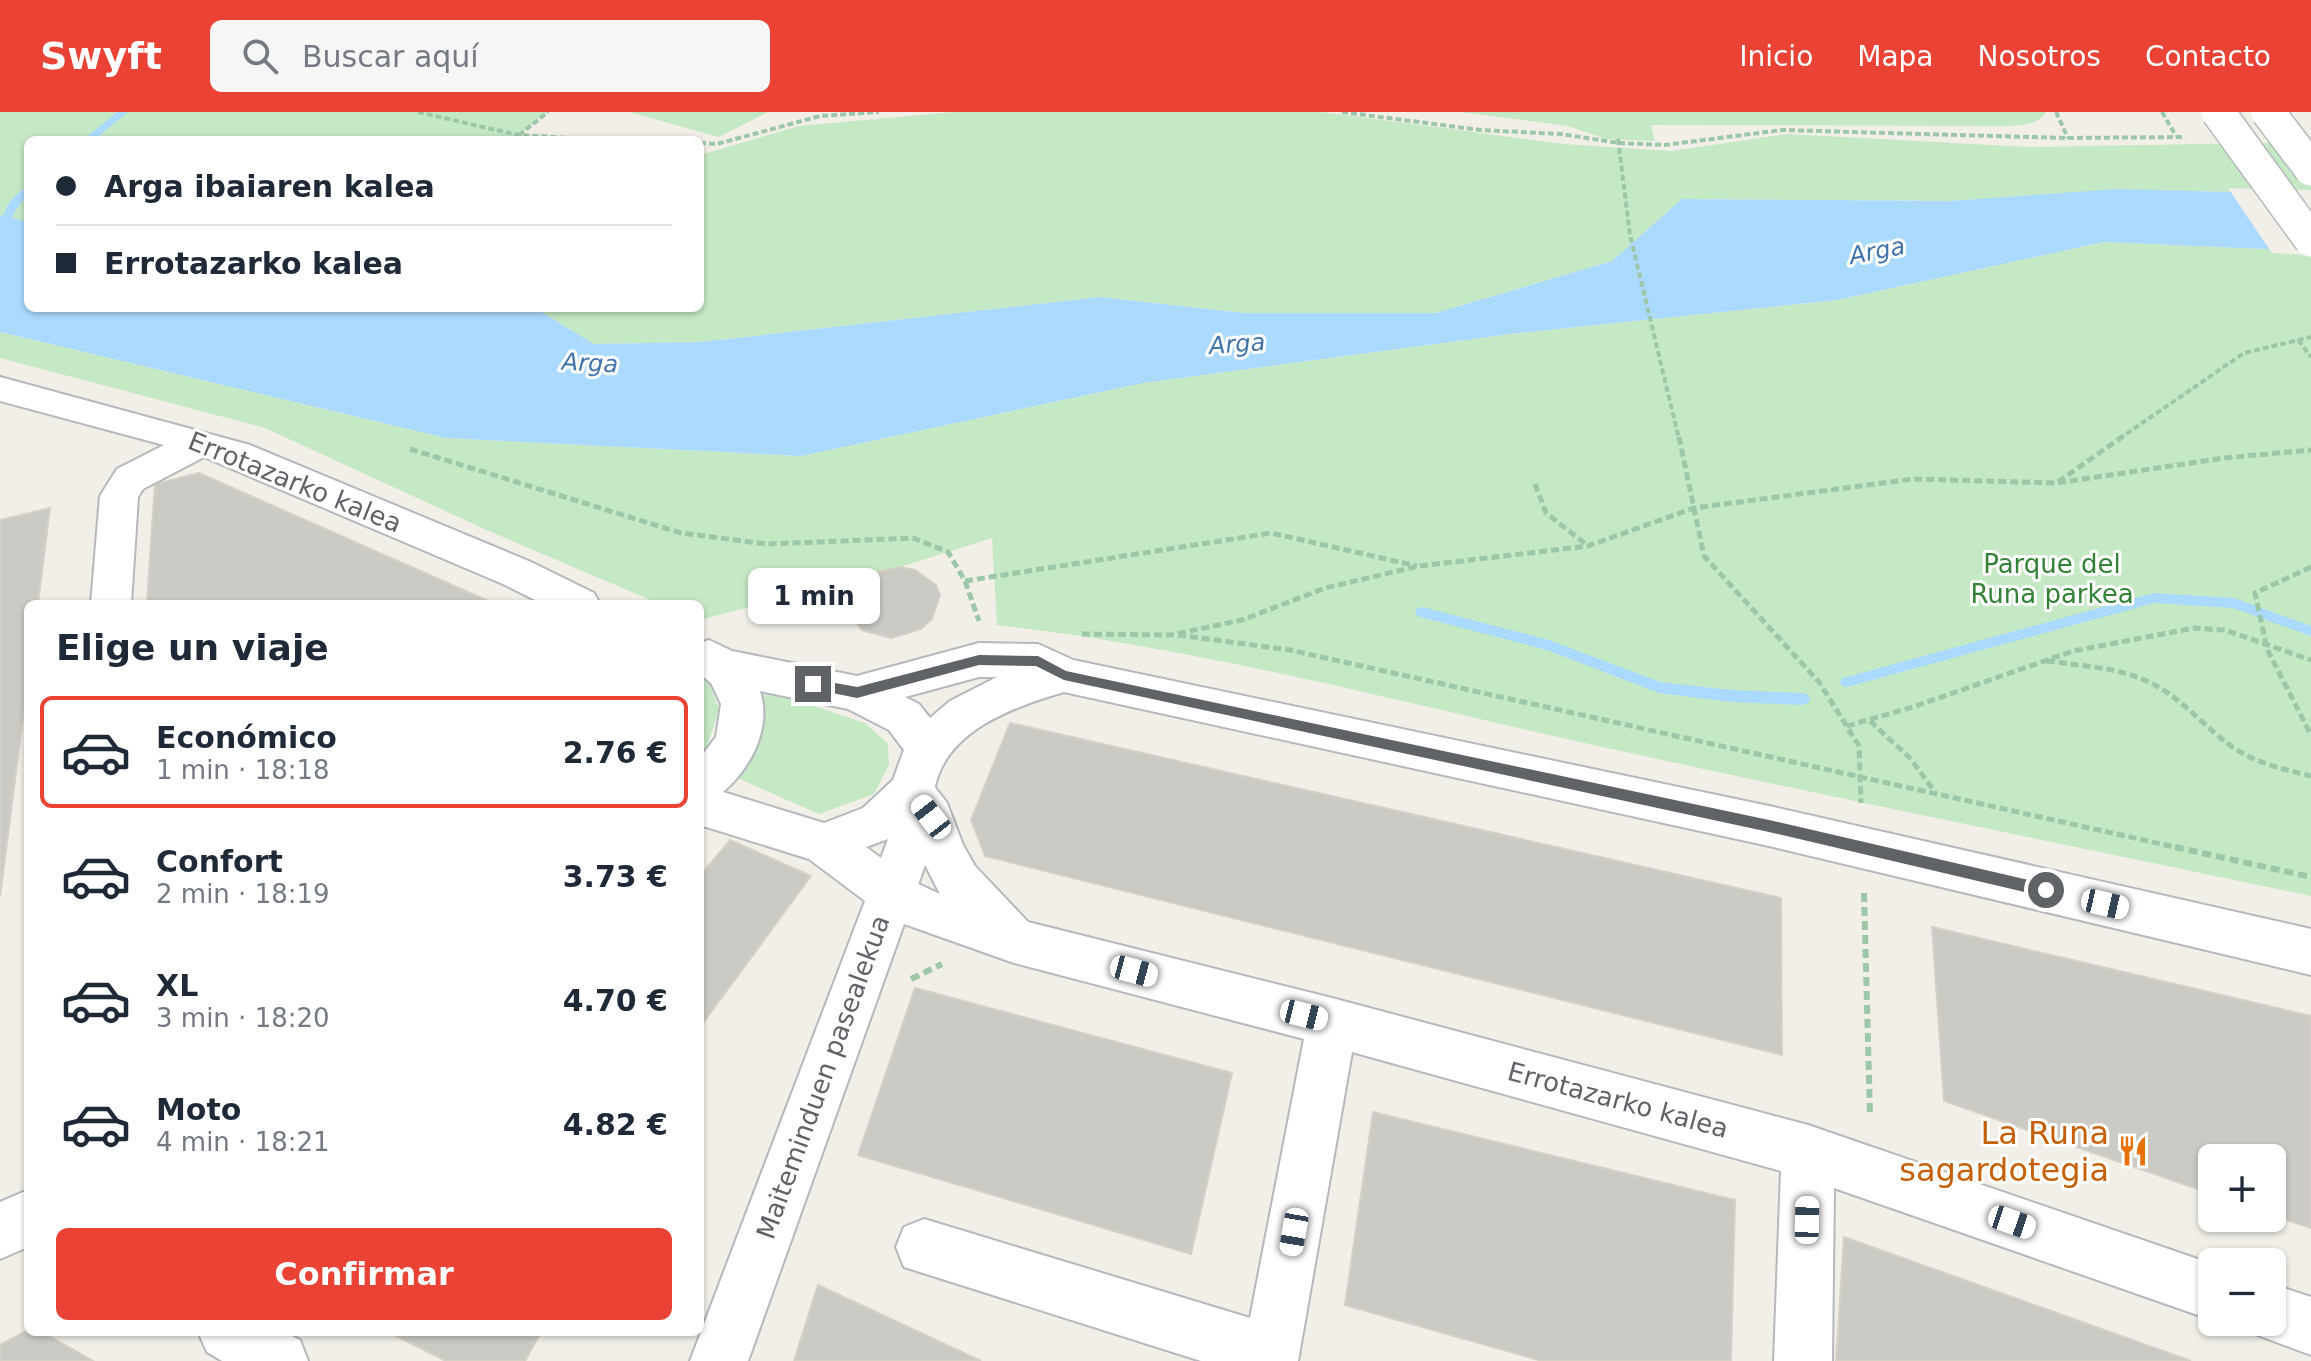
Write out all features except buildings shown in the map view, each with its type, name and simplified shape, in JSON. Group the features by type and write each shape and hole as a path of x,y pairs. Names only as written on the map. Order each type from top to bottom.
{"street":[{"path":"2218,112 2311,240"},
{"path":"2268,112 2311,169"},
{"name":"Errotazarko kalea","path":"0,389 237,454 539,594 564,600"},
{"path":"111,600 119,496 130,479 201,442"},
{"path":"712,659 857,693 904,717 927,747"},
{"path":"704,782 734,748 744,718 740,690 712,659"},
{"path":"824,843 879,822 911,791 927,747 965,714 1070,659"},
{"path":"857,693 979,660 1070,659 2311,952"},
{"path":"911,791 931,817 941,851 958,881 1014,941"},
{"name":"Maiteminduen pasealekua","path":"719,1361 911,840 911,791"},
{"name":"Errotazarko kalea","path":"704,806 824,843 910,905 1014,941 1332,1022 1808,1152 2198,1287"},
{"path":"924,1247 1282,1358 1332,1022"},
{"path":"1803,1361 1808,1152"},
{"path":"2286,1318 2311,1326"},
{"path":"234,1336 279,1361"}],"path":[{"path":"418,112 518,135 535,136"},
{"path":"518,135 548,112"},
{"path":"704,143 717,144 820,116 879,112"},
{"path":"1342,112 1480,130 1561,134 1665,145 1782,130 2068,138 2056,112"},
{"path":"2162,112 2177,137"},
{"path":"1618,141 1630,235 1666,377 1704,556 1819,682 1859,746 1870,1116"},
{"path":"2057,483 2244,353 2311,337"},
{"path":"2298,340 2311,357"},
{"path":"410,449 681,533 767,544 913,538 948,552 965,581 982,631"},
{"path":"1171,635 1242,620 1325,588 1419,566 1588,546 1694,508 1913,479 2057,483 2224,458 2311,450"},
{"path":"1535,484 1535,497 1550,519 1588,546"},
{"path":"965,581 1271,533 1419,566"},
{"path":"2311,567 2255,593 2257,623 2264,644 2311,735"},
{"path":"1847,726 2046,661 2116,642 2194,628 2225,630 2311,660"},
{"path":"1070,659 1080,634 1171,635 1290,650 2311,877"},
{"path":"2046,661 2118,672 2150,683 2183,705 2233,748 2285,770 2311,776"},
{"path":"1870,721 1910,758 1935,793"}],"green space":[{"path":"0,112 548,112 519,135 524,136 24,136 24,221 0,215"},
{"path":"629,112 768,112 719,137"},
{"path":"954,112 1321,112 1563,144 1671,151 1787,134 2028,147 2311,142 2311,194 2141,190 1950,201 1682,199 1612,261 1436,313 1244,313 1100,297 701,342 594,344 542,312 704,312 704,154 799,126"},
{"path":"1460,112 2046,112 2035,121 2009,126 1651,125 1655,141 1606,139 1568,126"},
{"name":"Parque del Runa parkea","path":"2104,242 2311,251 2311,896 1598,746 1224,662 1149,647 997,625 992,538 900,567 704,619 704,600 651,600 491,532 265,428 0,358 0,332 446,438 801,456 1143,383 1518,333 1837,300"},
{"path":"704,679 709,682 719,709 704,750"},
{"path":"758,694 784,696 865,723 888,744 889,765 874,794 819,814 735,777"}],"water":[{"name":"Arga","path":"2117,189 2311,194 2311,251 2104,242 1837,300 1518,333 1143,383 801,456 446,438 0,332 0,215 24,221 24,312 542,312 594,344 701,342 1100,297 1244,313 1436,313 1612,261 1682,199 1950,201"}],"pier":[{"path":"2228,188 2311,190 2311,255 2272,253"}],"waterway":[{"path":"93,136 123,112"},
{"path":"0,238 10,211 24,194"},
{"path":"1847,682 2154,598 2234,603 2311,631"},
{"path":"1422,612 1549,645 1659,687 1731,696 1803,699"}],"place":[{"name":"La Runa sagardotegia","path":"2133,1151"}],"route":[{"path":"813,684 857,693 979,660 1038,661 1064,675 1769,826 2046,890"}]}
